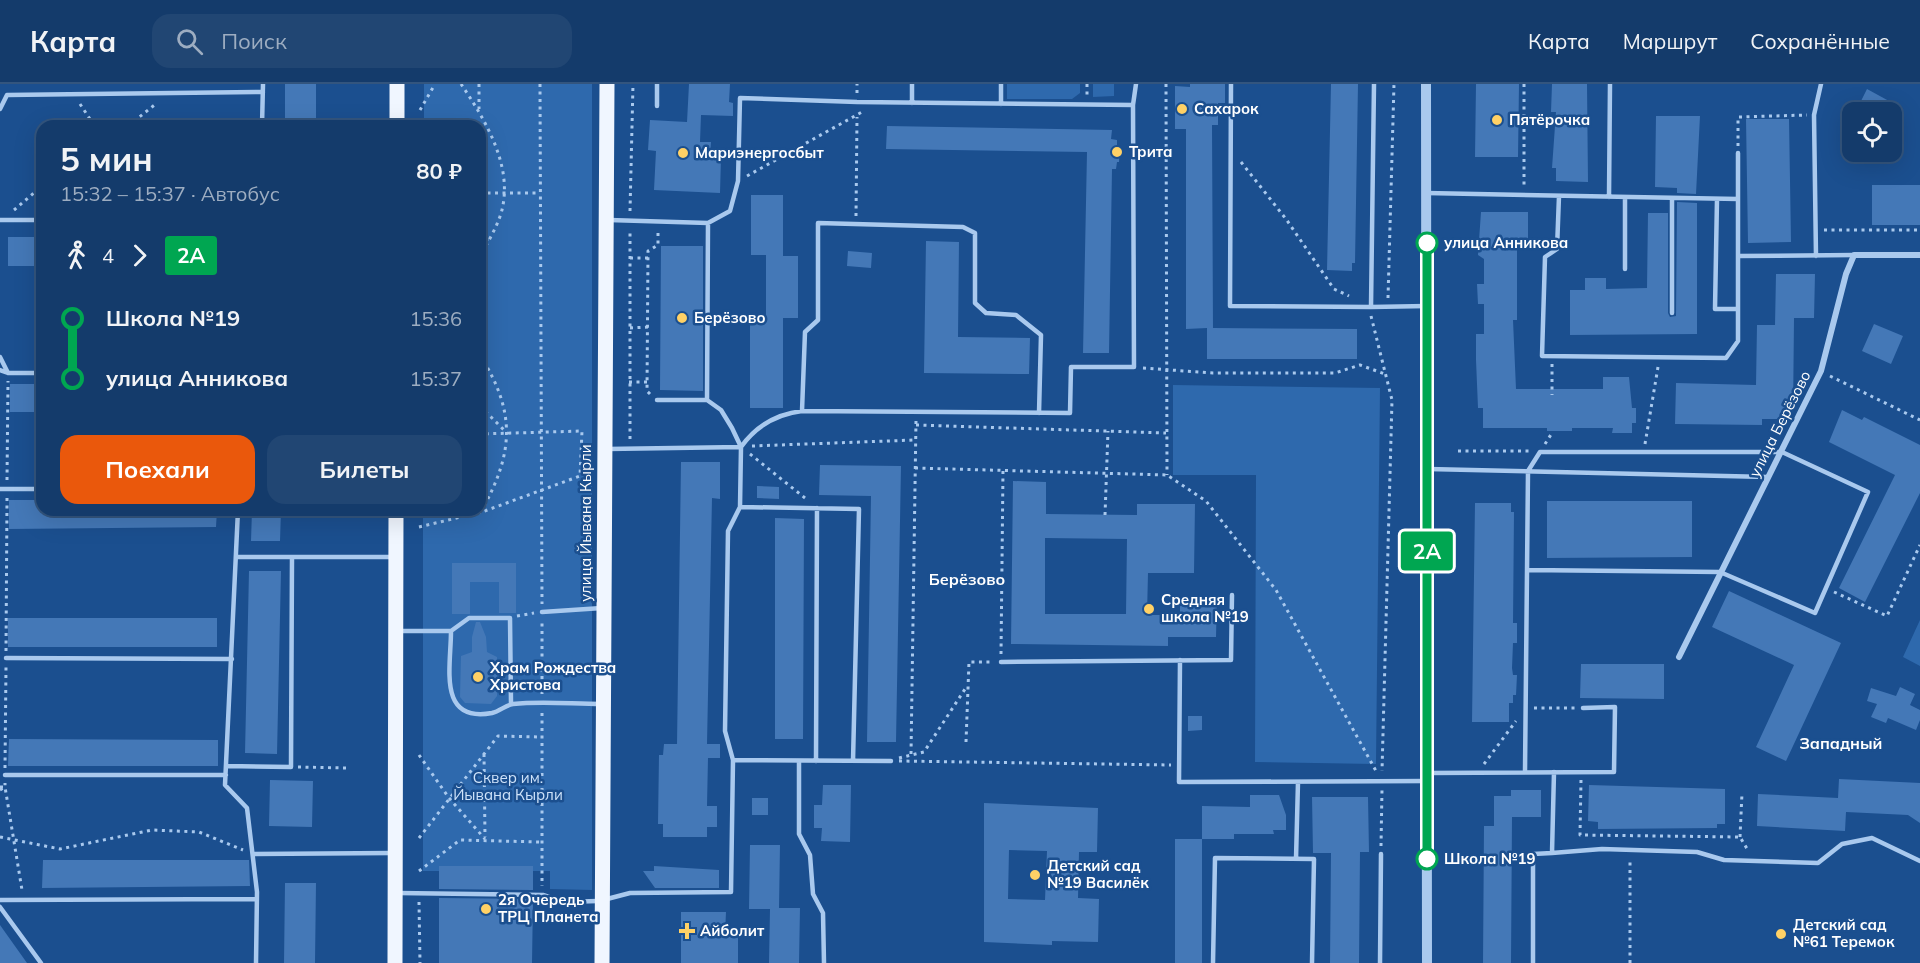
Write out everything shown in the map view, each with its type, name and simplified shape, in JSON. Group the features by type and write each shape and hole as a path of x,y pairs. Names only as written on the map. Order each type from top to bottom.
{"main road":[{"path":"397,84 397,120"},
{"name":"улица Йывана Кырли","path":"602,963 607,84"},
{"path":"395,963 396,516"}],"street":[{"path":"1426,84 1427,963"},
{"path":"1854,255 1920,255"},
{"name":"улица Берёзово","path":"1679,657 1821,371 1846,274 1854,255"}],"lane":[{"path":"262,120 263,84"},
{"path":"657,84 657,106"},
{"path":"912,84 912,103"},
{"path":"1001,84 1001,104"},
{"path":"741,447 750,435 783,414 802,411 1070,413 1071,367 1134,367 1133,105 1136,84"},
{"path":"1231,84 1230,306 1427,306"},
{"path":"1371,307 1374,84"},
{"path":"1609,197 1610,84"},
{"path":"1816,256 1815,115 1821,84"},
{"path":"0,109 7,95 263,92"},
{"path":"606,220 708,224 730,211 738,181 740,98 912,103 1133,105"},
{"path":"1559,196 1557,249 1545,257 1542,356 1726,358 1738,341 1738,153"},
{"path":"1426,193 1738,199"},
{"path":"1625,197 1625,269"},
{"path":"1672,198 1672,313"},
{"path":"1717,199 1715,309 1738,309"},
{"path":"1,221 36,220"},
{"path":"802,411 805,332 818,320 818,223 963,227 975,234 975,303 986,313 1016,315 1041,334 1039,413"},
{"path":"707,400 708,224"},
{"path":"1738,256 1854,255"},
{"path":"0,357 8,374"},
{"path":"0,370 8,374 36,373"},
{"path":"395,893 543,895 564,902 602,901 630,893 730,892 733,760 724,731 728,531 740,507 741,447 721,410 707,400 657,400"},
{"path":"605,449 741,447"},
{"path":"1524,772 1528,471 1540,452 1782,452 1868,492 1815,613 1720,572 1527,570"},
{"path":"1427,469 1767,477"},
{"path":"0,489 36,489"},
{"path":"740,507 859,509 853,761"},
{"path":"816,761 817,508"},
{"path":"238,516 225,785 247,808 254,854 257,899 256,963"},
{"path":"237,557 396,556"},
{"path":"226,766 291,766 292,557"},
{"path":"1000,662 1231,660 1232,595"},
{"path":"542,612 604,608"},
{"path":"396,631 451,631 469,618 510,618 511,704"},
{"path":"451,631 451,696 459,709 465,712 494,713 511,704 603,704"},
{"path":"6,658 232,659"},
{"path":"1180,660 1179,782 1382,781 1477,773 1614,772 1615,707 1583,708"},
{"path":"733,760 891,761"},
{"path":"799,761 799,834 810,855 813,894 823,913 824,963"},
{"path":"1552,854 1554,772"},
{"path":"5,775 226,775"},
{"path":"1296,859 1298,782"},
{"path":"1533,963 1533,854 1602,849 1697,852 1724,860 1818,862 1842,844 1872,838 1920,861"},
{"path":"254,854 395,853"},
{"path":"1380,963 1381,854"},
{"path":"1213,963 1215,858 1314,859 1312,963"},
{"path":"0,900 257,899"},
{"path":"0,908 41,963"}],"path":[{"path":"420,110 435,84"},
{"path":"461,84 484,120"},
{"path":"478,84 479,110"},
{"path":"540,84 542,490"},
{"path":"630,441 630,221 633,84"},
{"path":"856,224 857,84"},
{"path":"1166,84 1167,475"},
{"path":"1388,307 1394,84"},
{"path":"1524,84 1524,195"},
{"path":"136,120 170,93"},
{"path":"738,181 857,116 874,102"},
{"path":"1738,153 1738,117 1815,115"},
{"path":"486,123 499,159 504,193 500,215 486,246"},
{"path":"1231,150 1286,219 1334,289 1371,307 1371,325 1392,400 1381,854"},
{"path":"1,221 36,191"},
{"path":"486,192 540,193"},
{"path":"657,400 647,392 648,251 658,245 659,222"},
{"path":"1816,230 1920,230"},
{"path":"630,258 648,258"},
{"path":"630,328 648,327"},
{"path":"1552,356 1552,395"},
{"path":"1644,452 1660,357"},
{"path":"1134,367 1213,373 1335,373 1360,365 1385,374"},
{"path":"486,367 500,392 507,413 508,435 500,471 486,503"},
{"path":"1821,371 1920,420"},
{"path":"8,374 5,787 24,900"},
{"path":"629,382 648,382"},
{"path":"486,412 508,435"},
{"path":"911,754 916,412"},
{"path":"916,425 1167,432"},
{"path":"486,434 582,431 580,476 486,511"},
{"path":"1106,515 1107,431"},
{"path":"741,447 915,440"},
{"path":"741,447 817,508"},
{"path":"1458,451 1540,452"},
{"path":"915,468 1167,475 1206,501 1276,590 1382,781"},
{"path":"966,742 969,662 1000,662 1003,470"},
{"path":"419,527 465,516"},
{"path":"1826,588 1887,616 1920,545"},
{"path":"510,618 526,613 542,612"},
{"path":"891,761 924,752 968,685"},
{"path":"1477,773 1525,708 1583,708"},
{"path":"419,838 498,736 542,736 543,895"},
{"path":"484,753 485,839"},
{"path":"419,755 449,798 485,839"},
{"path":"891,761 1179,765"},
{"path":"291,766 346,768"},
{"path":"1581,772 1580,835 1740,837"},
{"path":"0,789 5,787"},
{"path":"1742,793 1740,837 1750,853"},
{"path":"0,837 60,849 152,830 200,832 254,854"},
{"path":"419,871 460,840 542,842"},
{"path":"1630,850 1630,963"},
{"path":"418,892 420,963"}],"green space":[{"name":"Сквер им. Йывана Кырли","path":"424,84 592,84 592,890 550,889 550,871 423,871 423,516 486,516 486,120 424,120"},
{"path":"1007,84 1080,84 1080,93 1072,99 1007,99"},
{"path":"1093,84 1114,84 1114,96 1093,97"},
{"path":"1173,385 1380,388 1376,764 1255,762 1256,475 1173,475"},
{"path":"1920,620 1920,666 1903,657"}],"building":[{"path":"285,84 316,84 316,120 285,120"},
{"name":"Мариэнергосбыт","path":"689,84 730,84 729,102 733,103 733,116 701,115 700,142 711,142 710,156 721,157 720,193 654,190 656,151 648,150 650,120 687,122"},
{"path":"1190,84 1225,84 1225,103 1218,103 1218,125 1212,125 1213,328 1357,329 1357,359 1207,359 1207,328 1186,329 1186,129 1175,129 1175,86 1190,87"},
{"path":"1331,84 1358,84 1355,263 1352,263 1352,271 1327,270"},
{"name":"Пятёрочка","path":"1476,84 1519,84 1518,157 1475,157"},
{"path":"1552,84 1587,84 1588,182 1556,181 1556,168 1552,168 1556,112 1551,112"},
{"path":"1867,89 1889,101 1888,102 1860,102"},
{"path":"1656,116 1700,116 1696,194 1677,193 1677,188 1655,187"},
{"path":"1746,119 1789,119 1791,242 1748,243"},
{"path":"887,126 1112,130 1111,139 1117,140 1117,146 1120,146 1119,162 1117,162 1116,169 1112,169 1109,353 1083,353 1087,152 886,149"},
{"path":"1872,185 1920,185 1920,225 1872,225"},
{"path":"751,195 783,195 783,256 798,256 798,318 783,318 783,408 750,408 750,318 766,318 766,255 751,255"},
{"path":"1677,202 1697,203 1697,334 1570,335 1570,290 1585,290 1585,278 1606,278 1606,289 1647,288 1648,213 1668,213 1668,313 1670,317 1676,316"},
{"path":"1481,212 1528,212 1528,241 1517,241 1517,320 1513,320 1516,389 1603,389 1603,377 1629,377 1632,408 1636,408 1636,423 1632,423 1632,433 1612,433 1613,428 1572,428 1572,431 1547,431 1547,428 1483,428 1483,408 1478,408 1476,360 1476,334 1484,334 1484,304 1478,304 1477,284 1484,284 1484,259 1478,255"},
{"path":"8,237 36,237 36,266 8,266"},
{"path":"926,241 959,242 958,337 1030,338 1029,374 924,373"},
{"name":"Берёзово","path":"661,246 703,246 703,391 660,390"},
{"path":"848,251 872,253 871,268 847,266"},
{"path":"1776,274 1815,274 1814,318 1794,318 1793,415 1782,415 1781,419 1762,419 1762,425 1675,424 1676,383 1756,385 1757,325 1775,325"},
{"path":"1874,324 1903,336 1891,364 1862,351"},
{"path":"10,384 36,384 36,412 10,412"},
{"path":"1842,410 1862,420 1864,417 1920,445 1920,493 1865,602 1839,588 1895,475 1829,442"},
{"path":"681,462 720,462 720,499 712,498 707,744 720,744 720,758 708,758 707,806 717,806 717,827 707,827 707,837 663,837 663,824 658,824 659,755 663,755 664,744 677,744"},
{"path":"820,465 901,466 896,742 867,742 871,496 819,495"},
{"path":"1013,481 1046,482 1046,514 1137,515 1137,504 1195,504 1194,573 1148,573 1147,615 1180,615 1180,597 1217,597 1216,637 1168,637 1168,646 1011,644","holes":["1045,538 1127,539 1126,614 1045,614"]},
{"path":"757,486 779,487 779,499 757,498"},
{"path":"9,500 36,500 36,516 217,516 216,527 9,529"},
{"path":"1547,501 1692,501 1692,557 1547,558"},
{"path":"1475,503 1511,503 1511,512 1514,512 1513,623 1517,623 1517,643 1513,643 1512,668 1513,675 1517,675 1516,695 1513,695 1513,703 1509,703 1509,722 1472,722"},
{"path":"252,516 281,516 280,541 251,541"},
{"path":"775,518 804,519 803,739 775,739"},
{"path":"452,563 516,563 516,613 499,613 499,582 470,582 470,614 452,614"},
{"path":"249,571 281,571 277,754 245,753"},
{"path":"1729,591 1841,643 1786,761 1756,747 1794,665 1712,627"},
{"path":"8,618 217,618 217,647 8,647"},
{"path":"476,622 480,622 486,637 487,652 497,657 497,696 491,704 465,703 460,697 461,656 472,652 472,637"},
{"path":"1581,664 1664,664 1664,699 1580,698"},
{"path":"1900,687 1915,694 1910,705 1920,710 1920,720 1916,730 1888,718 1886,723 1871,717 1877,704 1867,701 1871,688 1896,696"},
{"path":"1188,716 1202,716 1202,730 1188,731"},
{"path":"9,739 218,740 218,766 8,766"},
{"path":"1839,779 1920,783 1920,823 1908,815 1846,812 1845,831 1757,826 1758,794 1838,798"},
{"path":"270,780 313,781 312,827 269,826"},
{"path":"823,785 851,785 850,842 821,841 822,828 814,828 814,805 822,805"},
{"path":"1589,785 1725,789 1725,824 1717,824 1717,828 1598,829 1598,822 1588,821"},
{"path":"1511,790 1541,790 1541,817 1512,817 1511,963 1483,963 1484,826 1494,826 1494,796 1511,796"},
{"path":"1250,795 1279,795 1286,815 1286,830 1273,830 1274,834 1234,834 1234,839 1202,839 1202,806 1250,807"},
{"path":"1312,797 1368,797 1369,852 1360,852 1359,963 1330,963 1331,853 1313,853"},
{"path":"752,798 768,798 768,815 752,815"},
{"path":"984,803 1098,808 1097,852 1079,852 1078,898 1099,899 1098,942 1052,941 1052,945 984,942","holes":["1009,850 1047,851 1045,900 1008,899"]},
{"path":"1175,839 1202,839 1202,963 1175,963"},
{"path":"750,845 780,845 779,908 800,908 799,963 769,963 770,909 749,909"},
{"path":"43,860 249,860 250,886 42,888"},
{"path":"439,866 533,866 533,890 439,889"},
{"path":"654,866 719,870 719,888 655,888 643,871 654,871"},
{"path":"285,883 316,883 315,963 284,963"},
{"name":"2я Очередь ТРЦ Планета","path":"439,898 533,899 532,963 439,963"},
{"path":"681,912 726,912 725,934 738,934 738,963 681,963"},
{"path":"0,925 27,963 0,963"}],"bus line":[{"name":"2А","path":"1427,243 1427,859"}],"place":[{"name":"Сахарок","path":"1182,109"},
{"name":"Пятёрочка","path":"1497,120"},
{"name":"Трита","path":"1117,152"},
{"name":"Мариэнергосбыт","path":"683,153"},
{"name":"улица Анникова","path":"1427,243"},
{"name":"Берёзово","path":"682,318"},
{"name":"Средняя школа №19","path":"1149,609"},
{"name":"Храм Рождества Христова","path":"478,677"},
{"name":"Школа №19","path":"1427,859"},
{"name":"Детский сад №19 Василёк","path":"1035,875"},
{"name":"2я Очередь ТРЦ Планета","path":"486,909"},
{"name":"Айболит","path":"687,931"},
{"name":"Детский сад №61 Теремок","path":"1781,934"}],"district":[{"name":"Берёзово","path":"967,579"},
{"name":"Западный","path":"1841,743"}]}
